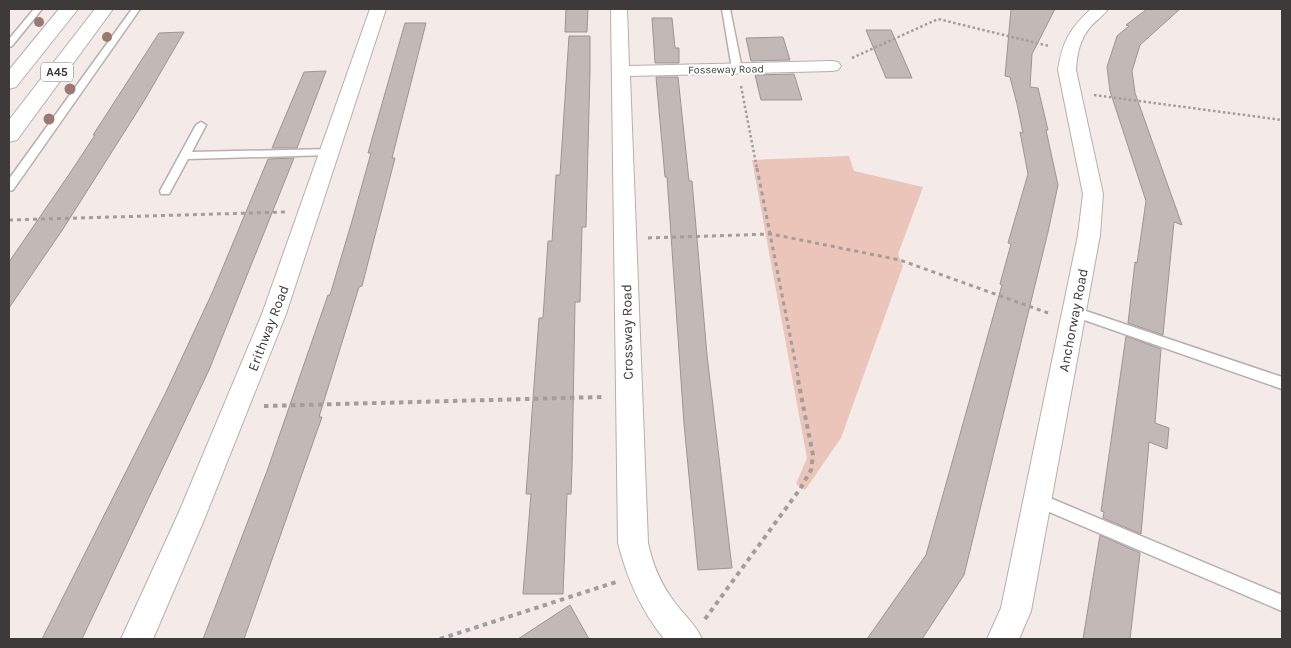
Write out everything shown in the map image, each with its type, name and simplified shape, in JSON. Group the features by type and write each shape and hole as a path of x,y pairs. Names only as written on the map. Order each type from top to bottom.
{"highway":[{"name":"A45","path":"9,83 69,9"},
{"name":"A45","path":"9,135 104,9"}],"street":[{"name":"Erithway Road","path":"136,639 190,520 274,314 378,9"},
{"name":"Crossway Road","path":"619,9 634,548 641,575 657,606 686,639"},
{"name":"Anchorway Road","path":"1003,639 1016,611 1089,234 1094,194 1067,70 1069,51 1078,32 1100,9"},
{"name":"Fosseway Road","path":"620,71 832,66"}],"lane":[{"path":"9,44 38,9"},
{"path":"9,187 136,9"},
{"path":"726,9 737,69"},
{"path":"165,191 201,125"},
{"path":"185,156 330,152"},
{"path":"1073,317 1282,383"},
{"path":"1038,500 1282,603"}],"path":[{"path":"832,66 938,20 1069,51"},
{"path":"719,599 800,489 811,470 813,455 737,69"},
{"path":"1071,92 1282,120"},
{"path":"9,220 310,211"},
{"path":"625,239 771,234 900,260 1073,317"},
{"path":"238,406 629,396"},
{"path":"440,639 641,575"}],"shaded area":[{"path":"849,156 854,171 923,187 898,254 903,266 841,438 805,490 796,484 807,458 752,160"}],"building":[{"path":"566,9 588,9 587,32 565,32"},
{"path":"1011,9 1055,9 1032,54 1030,87 1038,88 1058,185 1048,232 964,575 922,639 867,639 926,555 1002,285 1000,284 1011,244 1008,243 1028,174 1017,104 1010,77 1005,76"},
{"path":"1147,9 1180,9 1140,45 1132,71 1135,93 1182,225 1174,222 1163,335 1128,323 1135,262 1137,263 1146,201 1110,91 1107,67 1117,36 1129,26 1126,25"},
{"path":"652,18 672,18 675,48 679,48 679,63 655,63"},
{"path":"405,23 426,23 392,158 395,158 362,286 359,287 319,417 322,417 244,639 203,639 267,471 328,295 330,295 371,153 368,153"},
{"path":"866,30 891,30 912,78 886,78"},
{"path":"184,32 144,101 63,229 9,308 9,262 95,135 93,135 159,33"},
{"path":"569,36 590,36 590,71 586,227 582,227 580,302 575,302 571,494 567,494 563,594 523,594 531,494 526,494 539,318 543,318 548,241 552,241 556,175 560,175"},
{"path":"783,37 790,60 751,61 746,38"},
{"path":"326,71 297,148 272,148 304,72"},
{"path":"794,74 802,100 761,100 755,75"},
{"path":"656,77 678,77 689,181 692,181 707,355 732,568 698,570 684,424 667,177 665,177"},
{"path":"294,158 209,370 82,639 42,639 166,392 213,291 268,159"},
{"path":"1126,336 1161,349 1155,423 1169,428 1167,449 1149,442 1141,534 1103,518 1104,512 1101,511"},
{"path":"1100,535 1140,553 1130,639 1083,639"},
{"path":"570,605 589,639 518,639"}]}
